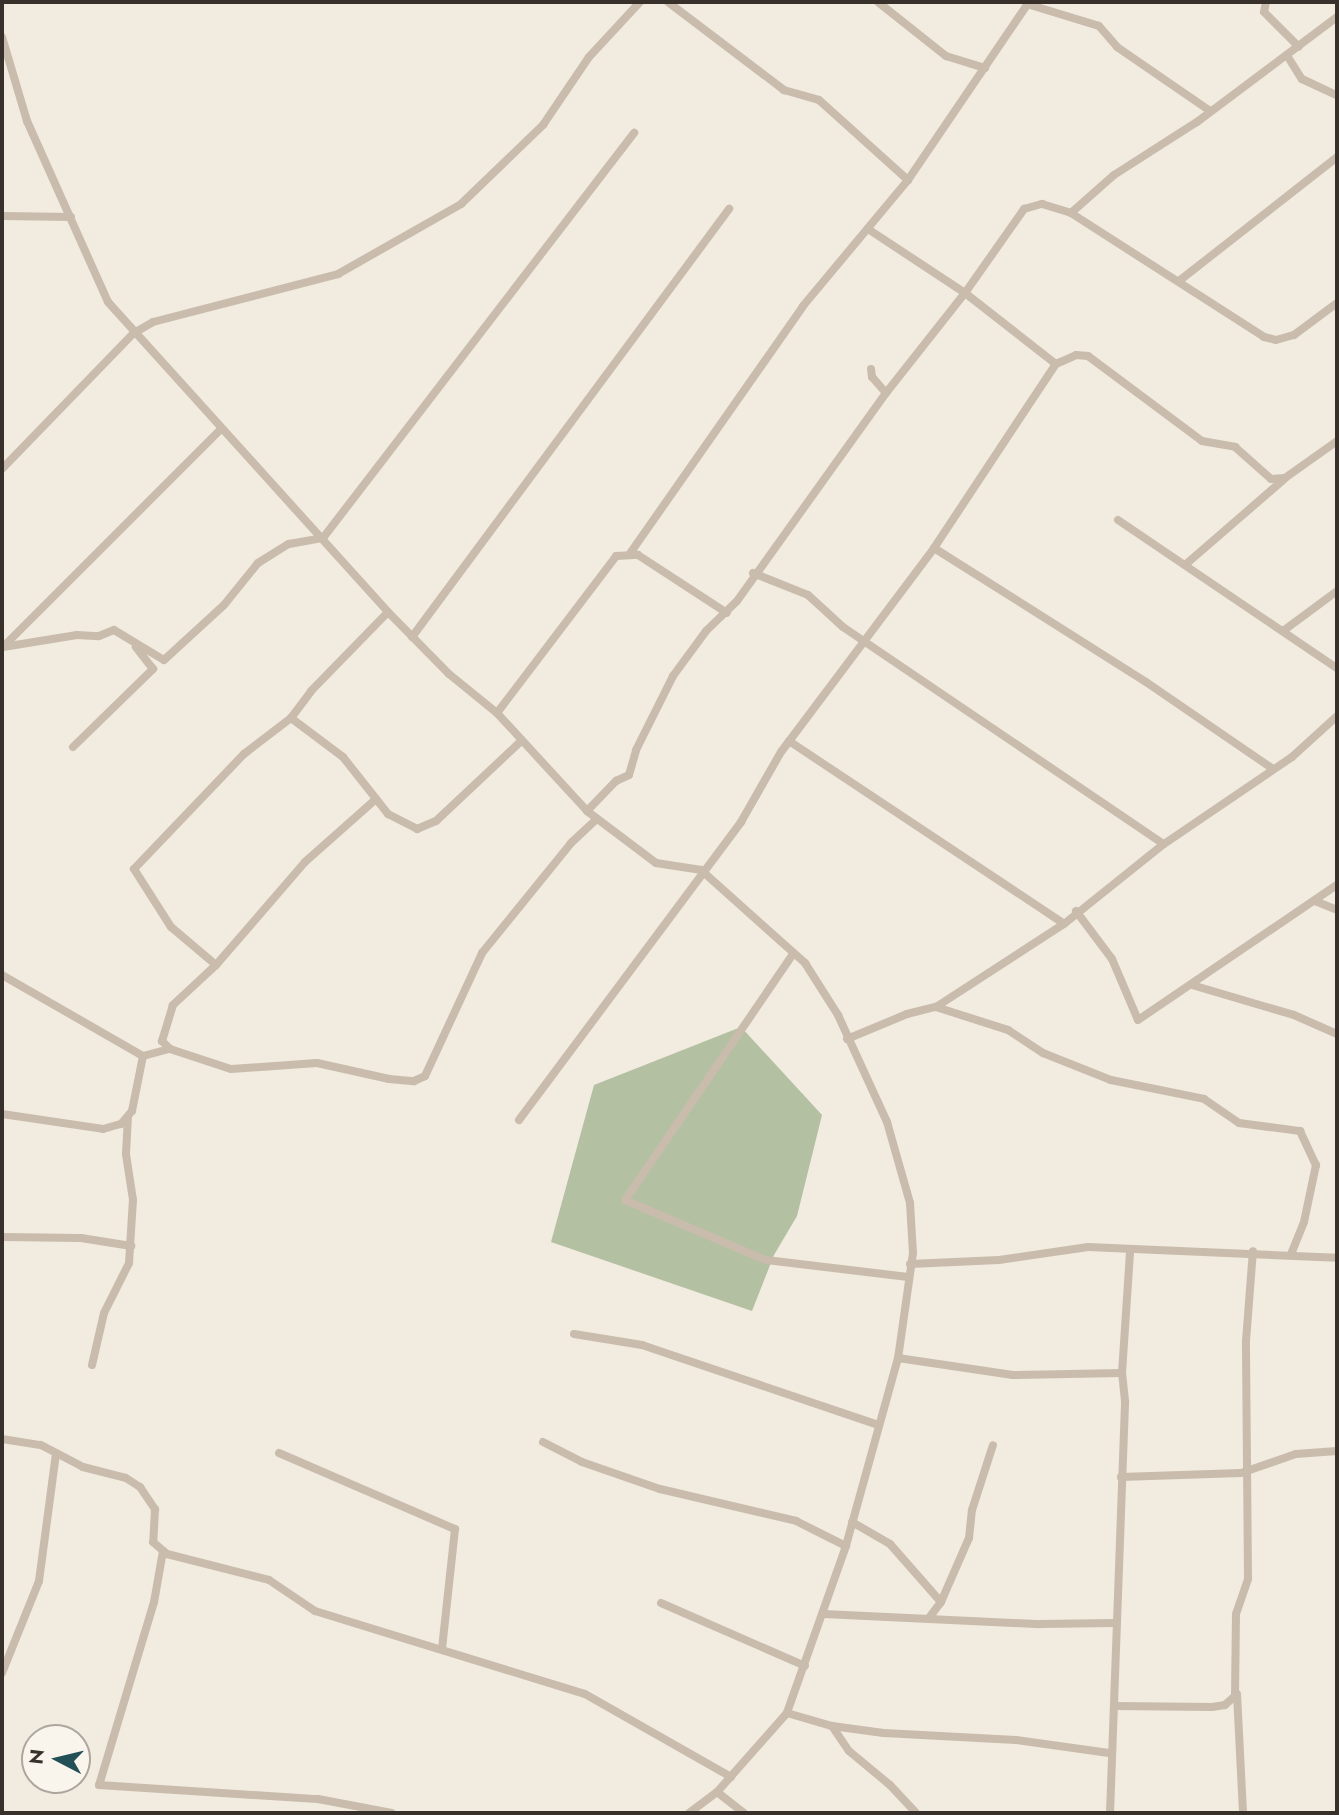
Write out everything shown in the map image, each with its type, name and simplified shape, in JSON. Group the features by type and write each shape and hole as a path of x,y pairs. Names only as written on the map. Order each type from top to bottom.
{"street":[{"path":"2,469 134,334 153,322 338,274 461,204 543,125 589,57 639,2"},
{"path":"668,2 784,90 819,100 908,180"},
{"path":"878,2 946,56 985,68"},
{"path":"1265,2 1264,12 1299,47"},
{"path":"498,713 616,556 631,552 782,336 908,180 1028,3 1099,26 1117,47 1209,111"},
{"path":"1071,213 1114,175 1288,57 1337,17"},
{"path":"2,37 27,121 108,302 134,334 388,612 412,637 498,713 520,742 552,769 587,811 656,863 702,870 805,963 838,1015 887,1122 911,1203 911,1264 898,1358 846,1546 787,1713 717,1792 689,1813"},
{"path":"1288,57 1301,79 1337,96"},
{"path":"114,630 164,660 225,605 258,563 289,544 323,538 634,133"},
{"path":"1179,281 1337,156"},
{"path":"587,811 616,781 629,775 636,750 673,676 706,631 727,613 886,393 965,293 1024,209 1042,204 1071,213 1264,337 1276,340 1294,335 1337,303"},
{"path":"412,637 729,209"},
{"path":"2,216 71,217"},
{"path":"868,229 965,293 1056,364"},
{"path":"519,1120 702,870 741,822 789,741 934,548 1056,364 1076,355 1088,356 1202,441 1235,447 1264,476 1285,478"},
{"path":"871,369 872,377 886,393"},
{"path":"2,648 221,429"},
{"path":"1185,565 1285,478 1337,441"},
{"path":"1118,520 1337,668"},
{"path":"934,548 1146,682 1273,769"},
{"path":"631,552 727,613"},
{"path":"754,573 808,595 864,641 1164,844"},
{"path":"1283,631 1337,590"},
{"path":"216,965 171,927 134,869 244,754 292,718 311,691 388,612"},
{"path":"2,648 76,635 99,636 114,630"},
{"path":"73,747 153,669 142,652 114,630"},
{"path":"847,1039 907,1014 936,1007 1064,924 1076,911 1164,844 1273,769 1337,716"},
{"path":"292,718 343,757 376,799 406,826 428,827 520,742"},
{"path":"789,741 1064,924"},
{"path":"376,799 285,882 216,965 173,1005 162,1041 170,1049 231,1069 317,1063 414,1082 425,1076 482,953 572,843 597,819"},
{"path":"1076,911 1112,960 1138,1020 1337,885"},
{"path":"1315,901 1337,910"},
{"path":"793,954 625,1200 766,1259 908,1277"},
{"path":"2,975 143,1056 170,1049"},
{"path":"1192,985 1294,1015 1337,1034"},
{"path":"936,1007 1008,1030 1043,1053 1089,1073 1204,1099 1239,1124 1300,1130 1316,1166 1304,1222 1291,1255"},
{"path":"92,1366 104,1313 130,1263 133,1200 126,1154 128,1118 143,1056"},
{"path":"2,1114 103,1129 128,1118"},
{"path":"2,1237 81,1238 106,1246 131,1246"},
{"path":"911,1264 999,1260 1088,1247 1130,1251 1150,1247 1254,1251 1337,1258"},
{"path":"1111,1813 1109,1753 1114,1706 1122,1373 1130,1251"},
{"path":"1243,1813 1236,1690 1236,1614 1238,1597 1248,1579 1246,1340 1254,1251"},
{"path":"574,1334 642,1345 879,1425"},
{"path":"898,1358 1013,1375 1122,1373"},
{"path":"2,1438 41,1446 140,1487 155,1509 153,1542 163,1551 270,1580 315,1611 585,1694 731,1777"},
{"path":"543,1442 582,1462 660,1489 796,1521 846,1546"},
{"path":"929,1618 941,1602 969,1538 972,1510 993,1445"},
{"path":"1121,1477 1241,1473 1247,1467 1296,1454 1337,1451"},
{"path":"2,1673 38,1581 56,1453"},
{"path":"279,1453 454,1529 442,1649"},
{"path":"852,1522 890,1544 941,1602"},
{"path":"163,1551 154,1602 99,1785 318,1799 392,1813"},
{"path":"661,1603 805,1666"},
{"path":"824,1614 1114,1623"},
{"path":"1114,1706 1225,1705 1236,1690"},
{"path":"787,1713 832,1726 957,1740 1052,1743 1109,1753"},
{"path":"832,1726 849,1751 890,1785 916,1813"},
{"path":"717,1792 744,1813"}],"green space":[{"path":"741,1027 822,1115 797,1216 774,1255 752,1311 551,1242 594,1085"}]}
